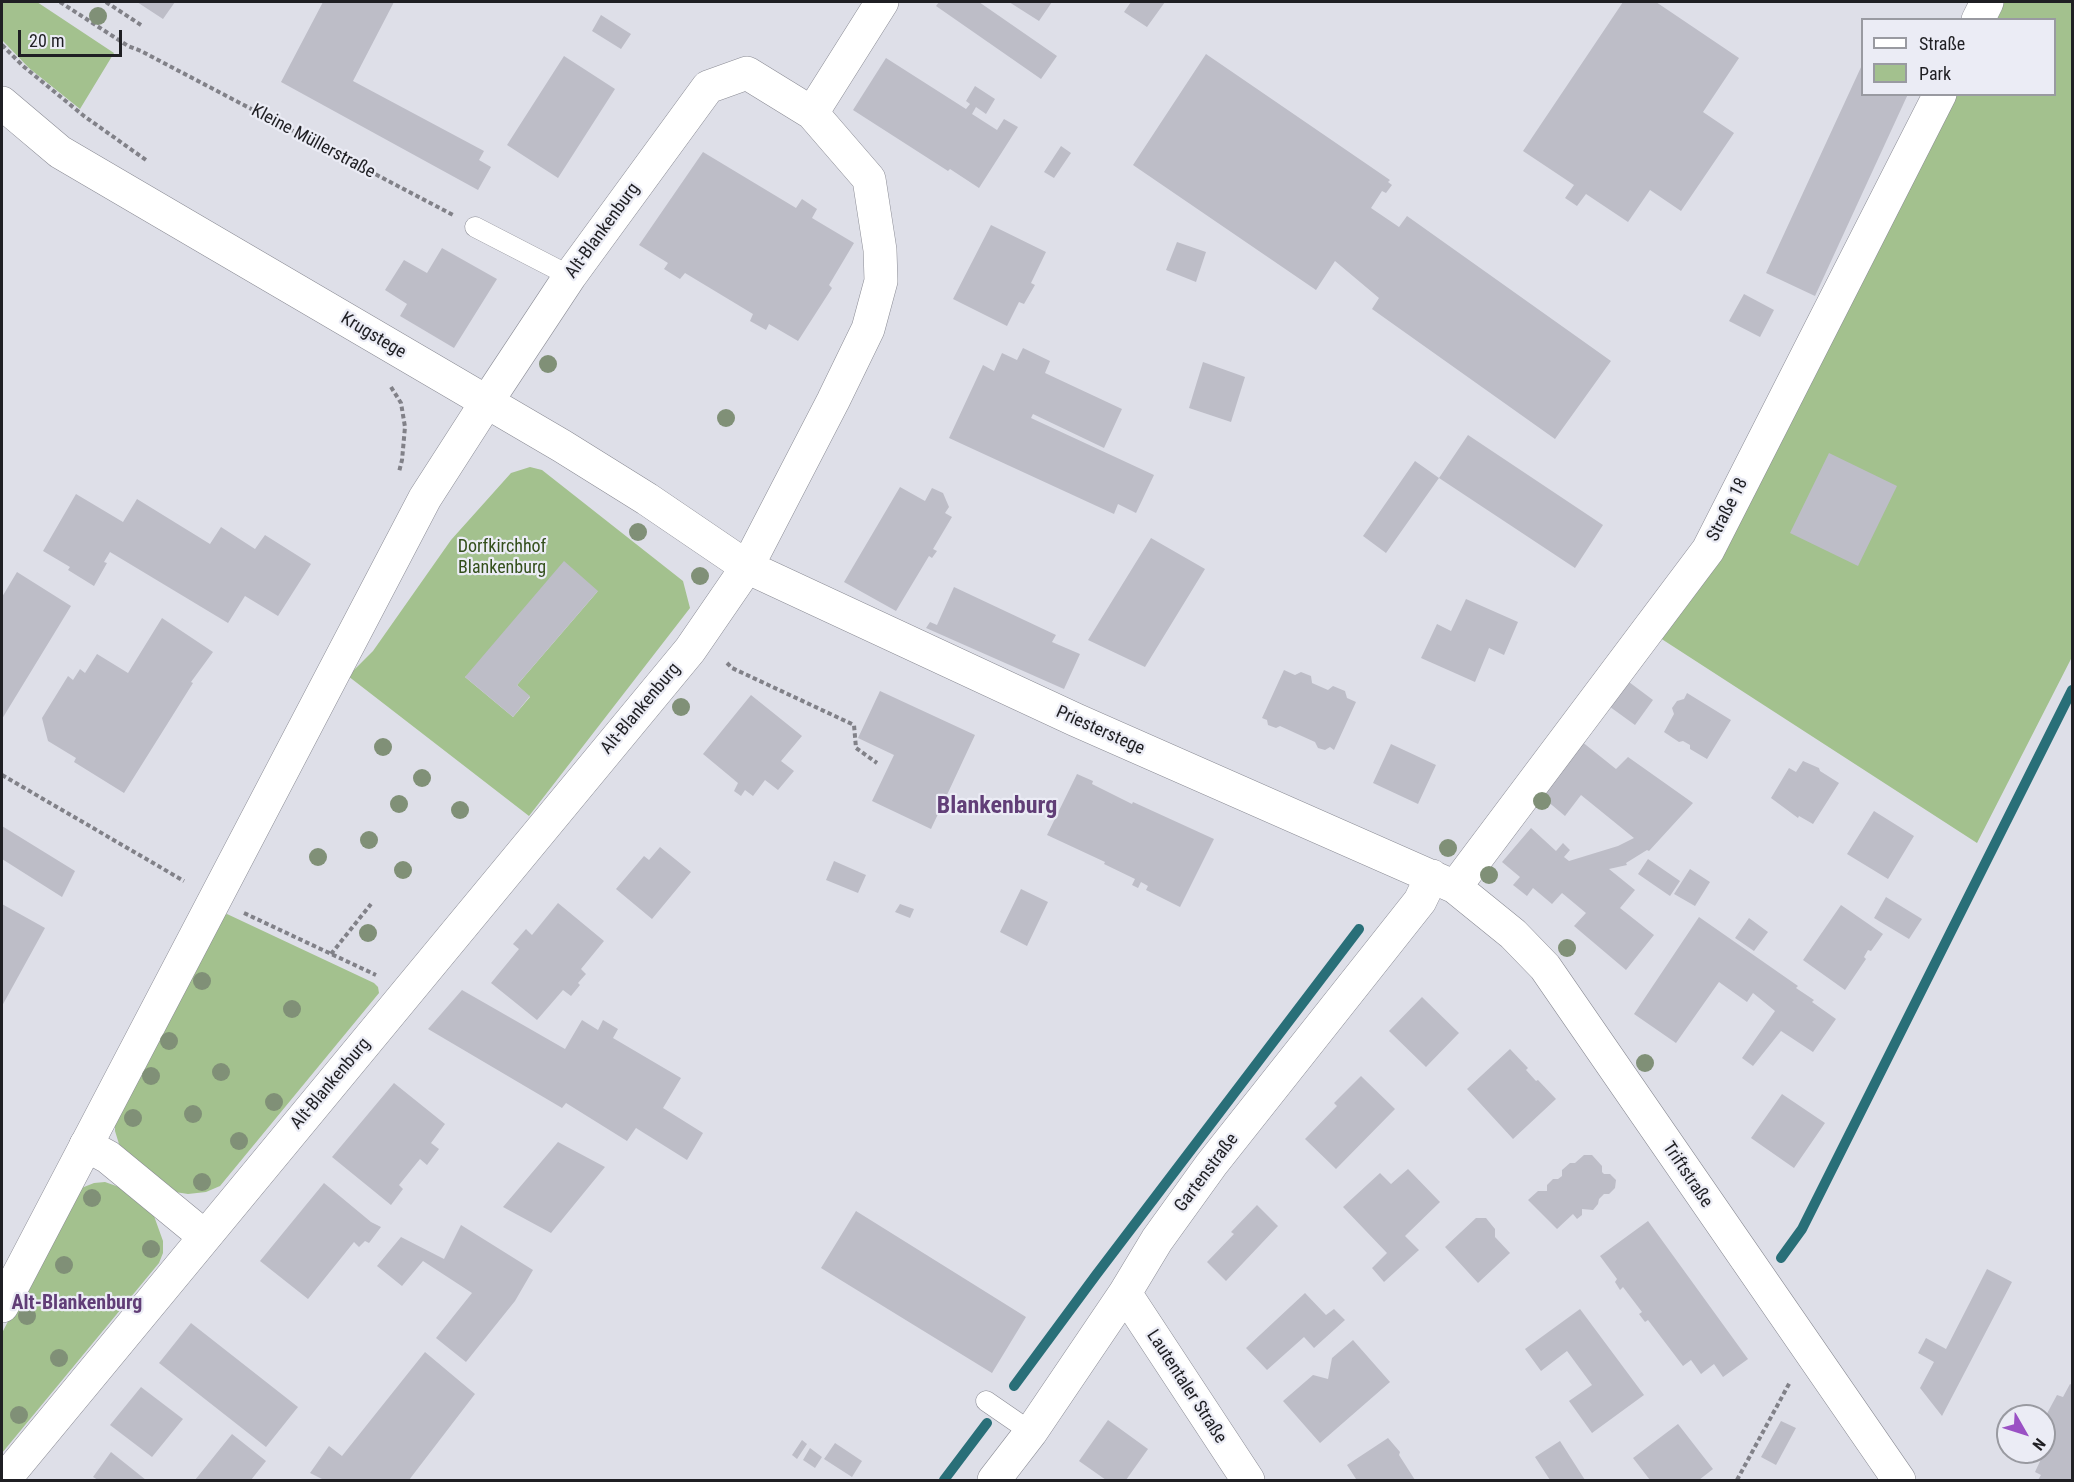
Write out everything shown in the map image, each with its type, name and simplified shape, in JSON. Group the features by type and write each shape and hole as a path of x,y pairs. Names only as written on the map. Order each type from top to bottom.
{"street":[{"path":"812,113 882,2"},
{"path":"1979,18 1988,2"},
{"name":"Alt-Blankenburg","path":"2,1306 425,498 570,276 708,87 747,73 812,113 869,179 880,250 881,281 867,329 829,410 747,567 690,650 4,1480"},
{"name":"Straße 18","path":"1444,882 1708,550 1939,96"},
{"name":"Krugstege","path":"2,103 60,152 562,446 747,567"},
{"name":"Priesterstege","path":"747,567 1076,720 1444,882"},
{"name":"Gartenstraße","path":"994,1480 1031,1431 1125,1293 1157,1239 1211,1165 1420,901 1444,882"},
{"name":"Triftstraße","path":"1444,882 1514,934 1545,967 1899,1480"},
{"path":"86,1145 108,1157 204,1236"},
{"name":"Lautentaler Straße","path":"1125,1293 1248,1480"}],"lane":[{"path":"475,227 570,276"},
{"path":"986,1401 1031,1431"}],"path":[{"name":"Kleine Müllerstraße","path":"60,2 128,46 475,227"},
{"path":"106,2 141,25"},
{"path":"2,45 22,66 84,116 151,165"},
{"path":"390,385 401,403 405,427 398,478"},
{"path":"727,663 732,668 854,725 856,748 877,763"},
{"path":"2,775 184,881"},
{"path":"331,954 371,904"},
{"path":"238,910 380,977"},
{"path":"1737,1480 1807,1349"}],"green space":[{"path":"2,2 37,2 114,53 80,109 29,68 2,40"},
{"path":"2000,2 2072,2 2072,657 1977,843 1657,636 1951,96 2056,96 2056,18 1992,18"},
{"name":"Dorfkirchhof Blankenburg","path":"530,467 542,470 683,581 690,608 529,816 348,676 373,651 451,540 511,473","holes":["598,591 517,685 530,697 513,717 465,677"]},
{"path":"227,914 374,983 379,993 220,1186 206,1192 188,1194 175,1192 127,1155 119,1144 115,1131 115,1118 218,918"},
{"path":"105,1182 119,1187 154,1216 163,1241 163,1253 159,1263 2,1453 2,1333 71,1199 79,1189 94,1183"}],"building":[{"path":"137,2 175,2 163,19"},
{"path":"323,2 394,2 353,81 484,151 479,160 491,167 478,190 281,82"},
{"path":"939,2 979,2 1057,56 1041,79 936,6"},
{"path":"1009,2 1052,2 1039,21"},
{"path":"1131,2 1165,2 1147,27 1124,12"},
{"path":"1623,2 1656,2 1739,58 1703,112 1734,133 1681,211 1650,190 1628,222 1586,194 1577,206 1565,198 1574,185 1523,151"},
{"path":"601,15 631,34 621,49 592,31"},
{"path":"1206,54 1390,180 1388,182 1392,185 1386,193 1382,191 1371,208 1399,227 1407,216 1611,361 1555,439 1372,309 1379,298 1335,261 1316,290 1133,165"},
{"path":"564,56 615,89 558,178 507,145"},
{"path":"886,58 966,109 970,104 966,101 975,86 995,99 986,114 976,107 972,114 997,130 1004,119 1018,127 979,188 950,169 948,171 853,110"},
{"path":"1861,67 1861,96 1907,96 1815,296 1766,273"},
{"path":"1061,146 1071,153 1054,178 1044,172"},
{"path":"703,152 796,208 802,199 817,209 812,218 854,243 829,285 832,288 798,341 769,324 766,330 750,321 753,314 685,273 680,279 664,269 668,263 639,245"},
{"path":"991,225 1046,252 1031,283 1035,285 1024,304 1019,302 1007,326 953,299"},
{"path":"1177,242 1206,252 1196,282 1166,270"},
{"path":"442,248 497,279 454,348 400,316 407,304 385,290 404,260 427,273"},
{"path":"1744,294 1774,310 1760,337 1729,321"},
{"path":"1023,348 1050,361 1045,373 1122,409 1104,448 1033,414 1031,418 1154,475 1136,513 1118,504 1114,514 949,438 983,365 994,371 1002,353 1017,360"},
{"path":"1203,362 1245,377 1231,422 1189,408"},
{"path":"1468,435 1603,525 1575,568 1439,478"},
{"path":"1829,453 1897,486 1858,566 1790,533"},
{"path":"1415,461 1439,478 1386,553 1363,536"},
{"path":"900,487 925,501 932,488 943,493 949,507 945,513 952,517 933,549 937,551 932,558 929,556 896,611 844,582"},
{"path":"76,494 123,522 137,499 210,544 221,527 255,549 265,535 311,564 278,616 245,596 228,623 110,552 104,562 107,563 94,586 68,570 70,567 43,551"},
{"path":"1151,538 1205,569 1145,667 1088,640"},
{"path":"564,561 598,591 517,685 530,696 513,717 465,677"},
{"path":"17,572 71,606 2,719 2,597"},
{"path":"954,587 1056,635 1052,642 1080,654 1064,689 926,628 930,622 937,625"},
{"path":"1466,599 1518,622 1504,655 1489,648 1475,682 1421,658 1437,624 1451,631"},
{"path":"162,618 213,652 191,682 193,683 124,793 74,762 76,758 48,741 42,718 68,676 73,680 80,669 85,673 97,654 128,673"},
{"path":"1284,670 1295,675 1301,672 1311,676 1312,683 1328,690 1333,686 1345,691 1347,698 1356,702 1334,750 1330,747 1325,750 1318,748 1315,742 1280,726 1276,728 1268,725 1267,720 1262,718"},
{"path":"1625,679 1653,700 1635,725 1606,704"},
{"path":"880,691 975,735 931,829 872,801 894,755 858,738"},
{"path":"1687,693 1731,720 1707,759 1690,749 1690,745 1683,741 1679,742 1664,732 1674,714 1672,708 1677,701 1684,699"},
{"path":"751,695 802,736 781,761 794,771 778,790 765,780 753,796 745,790 741,796 734,791 738,783 703,754"},
{"path":"1581,741 1616,769 1628,757 1693,803 1649,851 1647,850 1626,863 1627,865 1609,869 1635,890 1620,908 1654,935 1626,970 1574,926 1586,913 1562,893 1552,904 1533,888 1527,896 1513,885 1520,877 1502,862 1531,828 1556,851 1563,843 1570,850 1564,857 1569,861 1618,846 1634,838 1581,795 1565,816 1540,795"},
{"path":"1391,744 1436,765 1418,804 1373,783"},
{"path":"1803,761 1819,768 1839,783 1813,824 1799,816 1798,818 1771,798 1789,768 1796,772"},
{"path":"1077,774 1132,804 1133,802 1214,839 1180,907 1146,890 1148,886 1141,882 1138,888 1132,885 1135,879 1104,864 1105,862 1047,835"},
{"path":"1874,811 1914,836 1888,879 1847,854"},
{"path":"2,826 75,871 62,897 2,859"},
{"path":"660,847 691,872 652,919 616,889 644,856 649,860"},
{"path":"1648,859 1680,881 1670,896 1638,874"},
{"path":"834,861 866,875 858,893 826,880"},
{"path":"1690,869 1710,882 1695,906 1674,894"},
{"path":"1021,889 1048,902 1027,946 1000,932"},
{"path":"1886,897 1922,919 1909,939 1874,918"},
{"path":"558,903 604,941 581,969 586,974 571,996 563,990 537,1020 491,983 519,949 513,944 526,929 532,935"},
{"path":"2,904 45,928 2,1006"},
{"path":"900,904 914,909 910,918 895,912"},
{"path":"1841,905 1883,934 1871,951 1868,950 1864,957 1866,959 1845,990 1803,960"},
{"path":"1699,917 1798,986 1796,988 1814,1000 1812,1002 1836,1019 1813,1052 1781,1031 1753,1066 1742,1058 1775,1011 1753,993 1747,1002 1719,982 1676,1043 1634,1014"},
{"path":"1749,918 1768,932 1754,951 1735,938"},
{"path":"462,990 565,1049 582,1020 598,1030 603,1020 618,1029 613,1038 681,1078 663,1108 703,1133 687,1160 636,1128 627,1141 566,1103 562,1108 428,1029"},
{"path":"1422,997 1459,1033 1426,1067 1389,1031"},
{"path":"1510,1049 1528,1068 1526,1070 1536,1081 1538,1080 1556,1099 1513,1139 1467,1089"},
{"path":"1361,1076 1395,1109 1336,1169 1305,1139 1337,1106 1334,1103"},
{"path":"394,1083 445,1124 431,1143 439,1149 427,1165 420,1159 399,1185 403,1189 391,1205 332,1157"},
{"path":"1782,1094 1825,1123 1794,1168 1751,1138"},
{"path":"558,1142 605,1167 551,1233 503,1207"},
{"path":"1584,1155 1592,1155 1602,1166 1602,1172 1610,1174 1616,1180 1615,1188 1599,1199 1593,1210 1582,1209 1582,1215 1577,1219 1573,1214 1557,1229 1528,1200 1538,1191 1547,1191 1547,1185 1553,1179 1562,1176 1562,1170"},
{"path":"1408,1169 1440,1202 1405,1236 1419,1250 1384,1282 1372,1268 1387,1253 1343,1207 1380,1173 1391,1184"},
{"path":"324,1183 371,1222 381,1227 369,1243 365,1241 359,1247 354,1242 308,1299 260,1261"},
{"path":"1257,1205 1278,1226 1226,1281 1207,1262 1234,1234 1231,1232"},
{"path":"856,1211 1026,1317 992,1373 821,1268"},
{"path":"1476,1218 1486,1218 1495,1229 1495,1237 1510,1253 1478,1283 1445,1247"},
{"path":"1648,1221 1748,1359 1723,1377 1714,1364 1701,1374 1691,1360 1683,1366 1648,1320 1645,1322 1639,1314 1642,1312 1623,1287 1620,1290 1615,1282 1617,1279 1600,1256"},
{"path":"461,1225 533,1270 515,1301 466,1362 436,1338 472,1293 423,1261 402,1286 377,1266 401,1237 444,1259"},
{"path":"1987,1269 2012,1282 1942,1416 1920,1388 1934,1362 1918,1353 1926,1338 1946,1349"},
{"path":"1305,1293 1326,1315 1334,1309 1345,1320 1314,1348 1304,1337 1267,1370 1246,1348"},
{"path":"1580,1309 1644,1395 1592,1433 1569,1401 1592,1385 1567,1351 1541,1371 1525,1349"},
{"path":"191,1323 298,1407 266,1447 159,1363"},
{"path":"1353,1340 1390,1382 1320,1443 1283,1401 1313,1375 1328,1379 1332,1358"},
{"path":"425,1352 475,1394 409,1480 324,1480 310,1473 329,1446 342,1456"},
{"path":"2070,1384 2072,1385 2072,1480 2038,1480 2041,1475 2035,1472 2039,1464 2056,1464 2056,1404 2052,1404 2057,1395 2063,1397"},
{"path":"141,1387 183,1419 152,1457 110,1425"},
{"path":"1108,1420 1148,1449 1126,1480 1106,1480 1079,1461"},
{"path":"1781,1421 1796,1428 1776,1465 1761,1457"},
{"path":"1678,1424 1713,1469 1699,1480 1650,1480 1633,1458"},
{"path":"232,1434 266,1461 251,1480 195,1480"},
{"path":"1388,1438 1400,1452 1399,1455 1415,1480 1354,1480 1356,1479 1347,1465"},
{"path":"802,1440 807,1444 797,1459 792,1455"},
{"path":"1560,1441 1585,1480 1550,1480 1535,1457"},
{"path":"835,1443 862,1461 852,1477 824,1459"},
{"path":"810,1448 822,1457 815,1468 803,1460"},
{"path":"111,1452 146,1480 98,1480 93,1477"}],"waterway":[{"path":"1781,1258 1802,1229 2072,690"},
{"path":"1014,1386 1359,929"},
{"path":"944,1480 987,1423"}],"district":[{"name":"Blankenburg","path":"997,807"},
{"name":"Alt-Blankenburg","path":"77,1304"}]}
